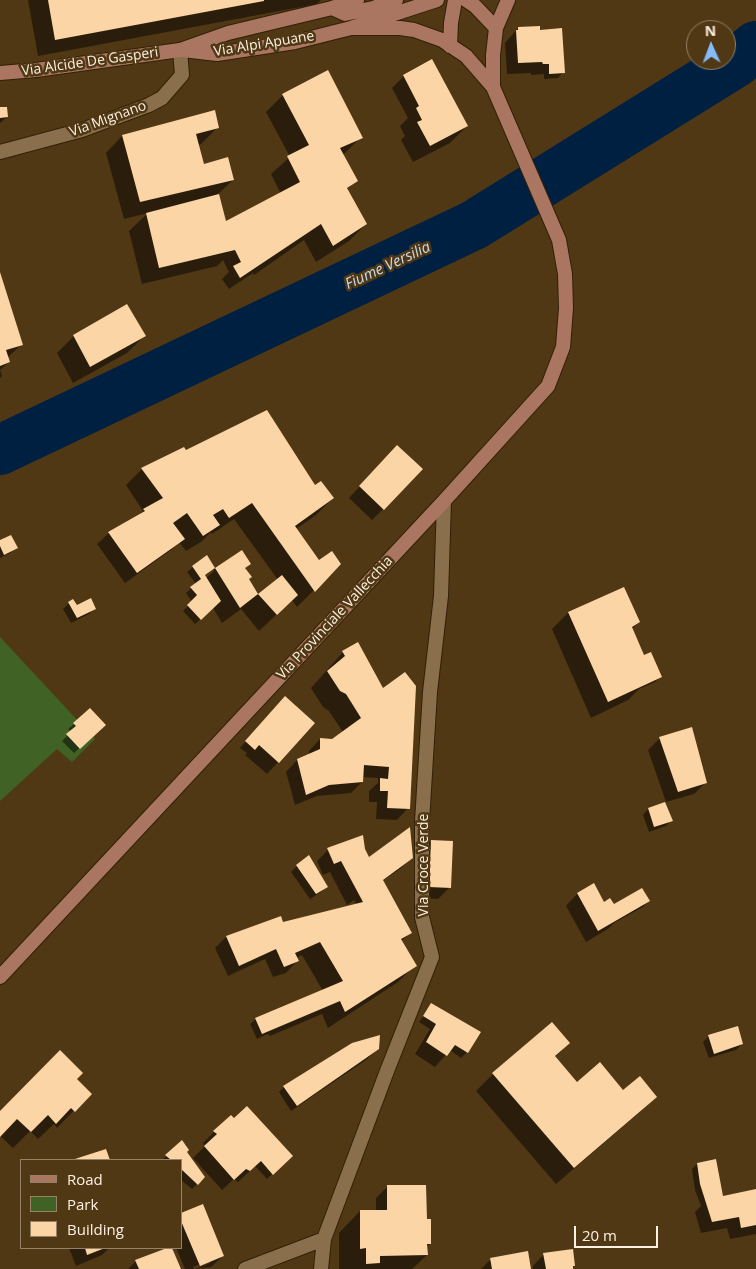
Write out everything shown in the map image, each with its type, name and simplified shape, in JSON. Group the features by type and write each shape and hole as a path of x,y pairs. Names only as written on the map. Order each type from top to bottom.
{"main road":[{"name":"Via Alpi Apuane","path":"180,50 228,33 332,8 357,0"},
{"path":"332,8 345,14 373,8 396,0"},
{"name":"Via Alpi Apuane","path":"180,50 217,54 295,42 351,28 437,0"},
{"path":"450,46 450,23 455,0"},
{"path":"466,0 475,6 496,28"},
{"path":"493,88 493,55 496,28 508,0"},
{"path":"351,28 400,28 414,30 442,40 466,56 493,88"},
{"name":"Via Alcide De Gasperi","path":"0,72 36,70 180,50"},
{"name":"Via Provinciale Vallecchia","path":"0,976 444,501 548,386 564,346 565,274 559,240 493,88"}],"street":[{"name":"Via Mignano","path":"0,152 82,130 149,105 162,98 182,75 180,50"},
{"name":"Via Croce Verde","path":"321,1269 324,1239 432,957 422,917 422,822 430,692 441,596 444,501"},
{"path":"245,1269 324,1239"}],"green space":[{"path":"0,637 95,739 72,762 57,749 0,801"}],"building":[{"path":"48,0 264,0 264,1 55,40"},
{"path":"540,26 540,30 562,28 565,73 549,74 549,64 543,64 542,62 518,63 516,30 518,30 518,27"},
{"path":"432,59 468,126 430,146 417,122 422,120 416,108 419,106 403,75"},
{"path":"328,70 363,138 340,148 358,181 347,188 367,224 333,246 321,224 240,278 233,266 241,262 235,250 159,268 146,213 219,194 226,221 300,182 287,156 309,145 282,94"},
{"path":"0,107 7,107 8,117 0,118"},
{"path":"215,110 219,128 196,134 204,164 228,157 234,180 140,202 122,135"},
{"path":"0,272 23,345 6,350 10,362 0,366"},
{"path":"127,304 146,336 90,367 73,335"},
{"path":"267,410 315,485 321,481 334,498 295,526 319,560 332,551 341,564 315,592 252,503 229,518 223,509 213,515 220,525 203,536 187,513 173,523 185,539 137,573 108,532 145,511 143,509 163,498 141,468 184,447 186,450"},
{"path":"397,445 423,469 384,510 359,486"},
{"path":"11,535 18,548 4,555 0,546 0,540"},
{"path":"242,550 251,564 245,568 252,577 249,579 258,594 240,608 215,568"},
{"path":"207,555 215,568 205,575 221,601 201,620 187,605 197,595 190,587 201,579 192,566"},
{"path":"282,575 298,595 277,615 258,594"},
{"path":"624,587 640,622 632,627 644,655 651,652 662,677 608,702 568,612"},
{"path":"91,598 96,609 77,618 68,602 73,599 77,605"},
{"path":"358,642 383,688 405,672 416,686 410,809 387,808 388,791 380,791 380,778 388,779 389,767 364,765 363,782 329,785 306,795 297,759 320,749 320,738 332,739 361,718 346,694 340,691 327,671 345,656 342,651"},
{"path":"285,696 315,723 279,763 259,745 255,750 245,741"},
{"path":"90,708 106,725 80,749 66,734 76,726 73,723"},
{"path":"692,727 707,783 678,792 659,737"},
{"path":"665,802 673,821 654,827 648,808"},
{"path":"410,827 413,858 383,880 412,933 401,939 417,966 345,1012 340,1001 262,1034 255,1018 343,981 320,942 295,953 299,961 284,967 276,949 239,966 226,936 281,916 283,922 363,902 341,861 334,864 327,848 363,835 365,849 369,857"},
{"path":"431,840 453,841 451,888 429,887"},
{"path":"309,855 328,887 316,894 296,865"},
{"path":"594,883 604,902 610,898 614,904 642,888 650,901 598,931 577,893"},
{"path":"431,1003 481,1032 468,1053 455,1045 447,1056 426,1042 436,1024 423,1016"},
{"path":"552,1022 570,1043 555,1056 577,1082 600,1062 623,1090 640,1076 657,1097 574,1168 492,1073"},
{"path":"738,1026 743,1044 714,1054 708,1035"},
{"path":"380,1035 379,1049 297,1106 283,1086 352,1043"},
{"path":"60,1050 83,1073 77,1079 92,1094 75,1112 71,1108 56,1124 48,1115 31,1132 17,1119 0,1137 0,1111"},
{"path":"247,1106 293,1156 273,1175 261,1161 250,1171 246,1169 234,1180 204,1146 217,1134 213,1131 231,1115 234,1118"},
{"path":"182,1140 189,1150 187,1152 205,1177 198,1185 182,1170 182,1159 170,1159 165,1155"},
{"path":"106,1149 110,1159 75,1159"},
{"path":"716,1159 723,1196 756,1189 756,1225 741,1228 739,1217 712,1222 700,1184 697,1163"},
{"path":"387,1185 426,1185 427,1219 431,1219 431,1244 427,1244 428,1255 380,1256 380,1263 366,1264 366,1248 360,1249 360,1210 387,1210"},
{"path":"203,1204 224,1256 200,1266 182,1223 182,1213"},
{"path":"85,1249 102,1249 87,1255"},
{"path":"164,1249 172,1249 181,1269 139,1269 135,1260"},
{"path":"573,1249 575,1266 573,1266 573,1269 546,1269 543,1253"},
{"path":"528,1251 531,1269 492,1269 490,1258"}],"waterway":[{"name":"Fiume Versilia","path":"0,450 474,225 735,63 756,46"}]}
